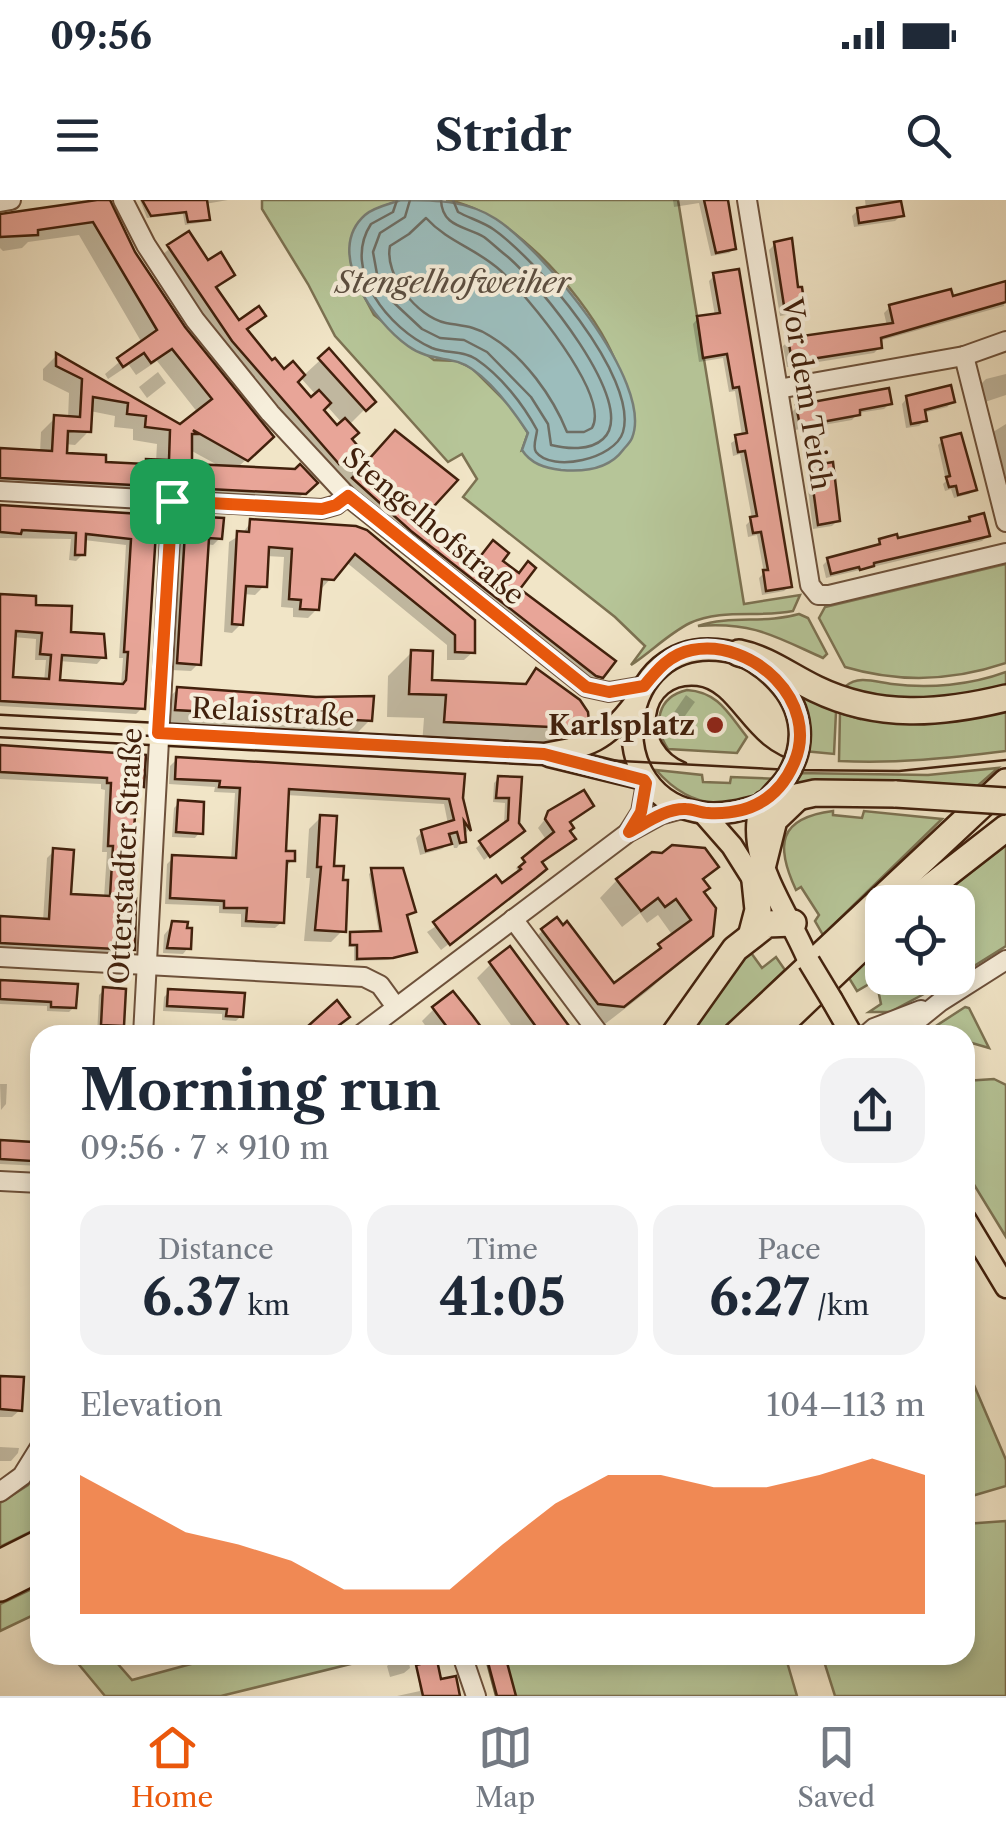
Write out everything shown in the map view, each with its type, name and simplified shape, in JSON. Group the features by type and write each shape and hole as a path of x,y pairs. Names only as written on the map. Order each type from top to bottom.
{"highway":[{"path":"738,653 771,663 839,699 894,711 958,710 1006,698"},
{"path":"747,1025 1006,782"},
{"path":"765,804 802,794 838,791 1006,801"},
{"path":"681,1025 723,962 752,933 758,910 759,872 774,820 802,794"},
{"path":"933,885 1006,828"},
{"path":"752,933 784,926"},
{"path":"780,1025 865,944"},
{"path":"0,1563 30,1549"},
{"path":"0,1588 30,1573"}],"main road":[{"path":"759,872 758,820 795,762 800,723 787,692 767,671 738,653 690,650 658,668 639,695 636,756 645,781 702,816 759,872 784,926 846,1025"},
{"name":"Relaisstraße","path":"544,754 597,742 614,730 639,695"},
{"name":"Relaisstraße","path":"0,726 544,754 645,781"},
{"path":"702,816 765,804"},
{"path":"975,1236 1006,1287"}],"street":[{"path":"0,202 11,200"},
{"name":"Stengelhofstraße","path":"123,200 146,245 196,320 270,413 348,496 586,687 639,695"},
{"name":"Vor dem Teich","path":"747,200 810,585 818,594 1006,554"},
{"path":"778,389 964,356 1006,342"},
{"path":"964,356 1006,522"},
{"path":"0,491 322,509 348,496"},
{"name":"Otterstadter Straße","path":"144,1025 172,501"},
{"path":"629,832 641,812 645,781"},
{"path":"373,1025 629,832 660,815 702,816"},
{"path":"513,919 592,1025"},
{"path":"0,957 364,976 380,985 396,1007"},
{"path":"911,1025 1006,960"},
{"path":"882,1025 940,1002"},
{"path":"0,1181 30,1182"},
{"path":"0,1492 22,1476 30,1463"},
{"path":"465,1665 476,1696"}],"green space":[{"path":"262,200 401,200 384,206 350,252 356,281 374,315 434,360 457,361 472,368 513,409 528,433 522,450 629,394 607,343 560,277 517,235 494,219 446,200 678,200 744,604 800,595 793,611 702,618 674,632 631,665 645,646 615,617 463,497 477,479 462,454 448,462 335,336 262,209"},
{"path":"1006,564 1006,663 986,669 906,678 845,667 819,618 825,607"},
{"path":"799,614 808,618 827,654 823,658 749,629 698,626 774,619"},
{"path":"1006,672 1006,688 935,704 849,692 846,686 862,680 950,685"},
{"path":"687,690 707,695 729,713 747,737 737,753 668,749 660,731 660,713 669,699"},
{"path":"799,692 836,712 834,754 804,751"},
{"path":"1006,708 1006,751 902,761 839,761 840,713 860,719 861,716 934,720"},
{"path":"998,768 974,789 792,790 791,780 796,773 928,775"},
{"path":"656,770 702,775 703,782 730,783 731,777 781,779 748,798 716,803 685,794"},
{"path":"833,811 833,815 862,818 864,811 942,819 874,885 865,885 865,894 823,935 815,921 819,915 801,887 796,890 784,847 792,827"},
{"path":"1006,845 1006,946 975,965 975,885 954,885"},
{"path":"749,950 762,968 776,957 785,970 727,1025 688,1025"},
{"path":"865,962 865,986 857,991 849,978"},
{"path":"879,995 922,995 890,1012 869,1012 881,1004"},
{"path":"969,1008 989,1048 975,1044 975,1025 937,1025"},
{"path":"994,1079 1006,1085 1006,1237 975,1186 975,1080"},
{"path":"975,1387 1006,1460 1006,1486 975,1495"},
{"path":"30,1482 30,1532 0,1547 0,1503"},
{"path":"1006,1521 1006,1696 835,1696 825,1665 975,1665 975,1523"},
{"path":"30,1590 30,1617 0,1631 0,1604"},
{"path":"79,1665 119,1665 132,1680 187,1665 347,1665 221,1696 105,1696"},
{"path":"488,1665 788,1665 797,1696 496,1696"}],"water":[{"name":"Stengelhofweiher","path":"401,200 450,202 485,213 516,234 565,286 590,318 627,384 635,414 632,438 617,456 595,468 578,470 555,469 534,462 522,450 528,433 480,375 458,362 417,351 381,321 358,286 349,248 353,230 365,215"}],"building":[{"path":"110,200 135,252 185,327 274,437 248,461 193,430 197,434 192,434 192,464 295,469 300,464 318,483 306,494 0,478 0,448 52,451 54,415 80,417 82,379 56,366 56,353 180,424 212,399 172,349 151,363 144,353 123,367 117,358 157,330 93,222 38,230 38,235 0,237 0,214","holes":["93,397 128,403 127,414 146,416 145,427 170,430 169,460 146,459 146,464 106,462 106,455 67,453 68,431 91,432"]},
{"path":"142,200 207,200 210,220 188,222 186,212 151,216"},
{"path":"704,200 728,200 736,249 716,253"},
{"path":"901,201 904,216 859,223 857,208"},
{"path":"189,231 208,260 221,252 235,275 216,287 239,320 259,306 266,316 247,329 284,369 293,361 305,375 298,382 311,397 319,390 331,403 324,410 337,425 345,418 359,433 352,439 369,459 395,430 458,480 425,516 479,558 493,540 509,553 503,561 519,573 528,561 536,568 520,589 616,661 603,678 411,531 352,478 356,474 343,460 339,464 232,341 167,245"},
{"path":"792,238 798,287 802,287 805,308 785,312 774,242"},
{"path":"739,269 792,587 766,591 763,570 768,570 761,532 753,533 750,517 757,516 745,451 738,452 735,435 747,433 739,387 733,388 727,354 703,358 697,316 720,313 713,273"},
{"path":"1006,281 1006,302 881,338 882,348 792,362 788,338 893,323 889,305 951,289 953,296"},
{"path":"329,348 376,402 366,411 318,358"},
{"path":"951,385 955,402 925,410 927,421 911,424 906,396"},
{"path":"889,388 892,404 860,410 860,415 800,426 796,405"},
{"path":"961,433 977,490 958,495 956,486 949,487 946,477 950,476 941,438"},
{"path":"833,462 840,521 818,525 810,466"},
{"path":"0,505 157,515 145,709 0,701 0,594 36,596 36,605 72,606 71,632 104,634 106,658 62,655 60,680 123,684 128,652 124,652 131,539 86,534 85,555 75,555 76,533 0,532","holes":["16,631 42,633 40,654 51,655 49,679 13,677"]},
{"path":"984,513 990,536 831,574 827,558 880,544 879,539 970,521 969,517"},
{"path":"186,516 224,518 222,539 209,538 201,665 177,663"},
{"path":"250,519 367,530 475,620 475,653 455,652 455,635 355,554 334,580 322,579 319,610 300,609 301,600 289,599 292,549 269,547 267,587 246,586 243,625 232,624 237,531 249,532"},
{"path":"411,650 433,651 432,680 526,684 536,668 580,700 589,721 572,728 444,722 446,695 409,694"},
{"path":"177,687 316,697 374,696 372,721 175,710"},
{"path":"0,745 146,755 144,787 137,786 132,860 135,950 0,943 0,916 49,919 53,848 74,850 71,894 110,896 113,846 108,846 111,783 107,783 107,778 0,772"},
{"path":"176,757 465,774 463,798 471,831 464,821 466,842 460,843 457,832 449,834 452,844 426,851 421,830 454,820 449,799 289,789 286,851 295,851 295,861 287,861 284,923 246,921 247,908 224,908 224,901 170,898 172,855 236,858 240,788 219,787 220,781 175,779"},
{"path":"498,776 522,777 519,823 525,831 490,857 479,841 508,820 509,798 496,798"},
{"path":"584,790 594,806 570,822 576,839 542,862 547,869 450,945 433,922 496,875 502,883 521,869 525,862 522,858 554,832 545,819 548,811"},
{"path":"178,800 204,802 203,834 176,832"},
{"path":"320,815 337,816 334,866 344,866 343,880 348,880 346,932 315,930 321,867 317,867"},
{"path":"672,845 705,848 719,867 703,879 710,888 704,892 716,908 713,936 624,1007 598,1004 541,929 557,917 563,925 567,921 614,983 691,920 676,899 665,907 658,898 641,911 616,879 652,852 662,853"},
{"path":"371,868 403,868 416,912 407,915 417,952 393,958 357,959 357,945 350,945 350,932 381,931"},
{"path":"172,921 188,922 187,928 192,928 191,949 167,948"},
{"path":"510,946 568,1025 535,1025 489,962"},
{"path":"0,980 78,984 76,1008 51,1007 51,1002 0,999"},
{"path":"103,987 126,989 124,1025 101,1025"},
{"path":"168,989 245,993 243,1017 226,1016 227,1009 167,1006"},
{"path":"453,991 479,1025 446,1025 432,1007"},
{"path":"337,1000 350,1017 339,1025 309,1025"},
{"path":"0,1140 30,1142 30,1161 0,1159"},
{"path":"0,1376 24,1377 22,1411 0,1409"},
{"path":"416,1665 438,1665 441,1679 456,1676 460,1696 423,1696"},
{"path":"489,1665 508,1665 516,1696 497,1696"}],"tram line":[{"path":"686,763 662,743 656,716 668,693 697,686 721,698 766,746 800,762"},
{"path":"0,728 791,770 899,771 1006,760"}],"place":[{"name":"Karlsplatz","path":"715,725"}],"route":[{"path":"348,496 597,692 644,686 658,668 690,650 738,653 767,671 793,702 801,738 795,762 786,780 765,804 719,814 686,808 660,815 629,832 644,804 644,780 544,754 158,733 172,501 322,509 348,496"}]}
